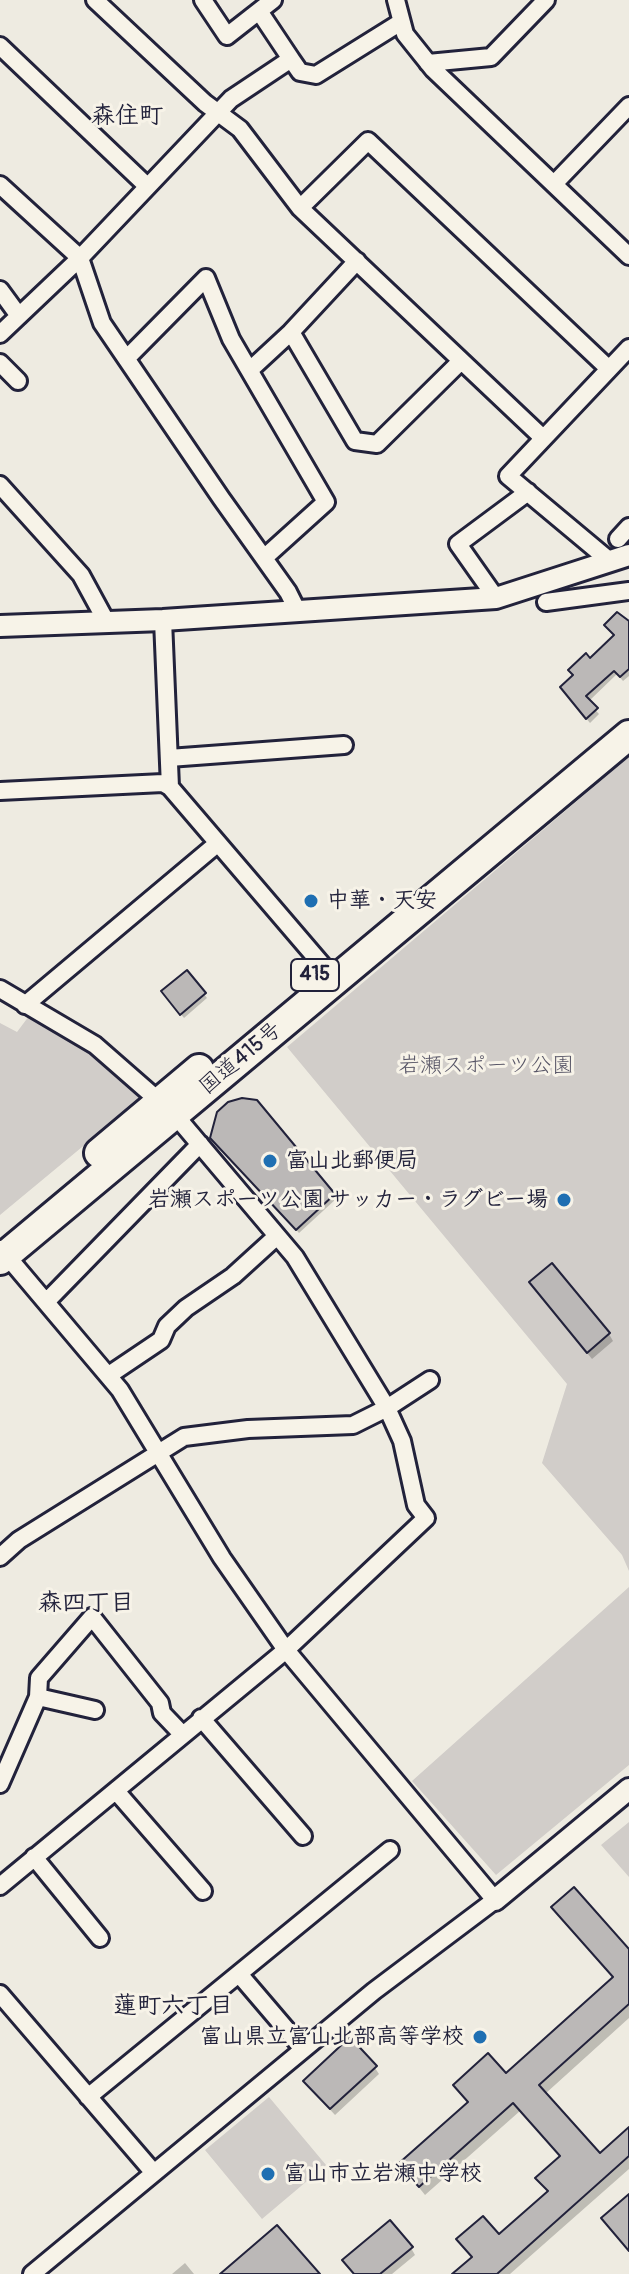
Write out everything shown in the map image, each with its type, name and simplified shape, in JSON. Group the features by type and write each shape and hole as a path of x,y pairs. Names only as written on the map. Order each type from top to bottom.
{"highway":[{"name":"国道415号","path":"168,1108 324,967 629,713"},
{"name":"国道415号","path":"2,1249 168,1108 629,735"}],"street":[{"path":"95,0 205,103 240,129 300,208 543,438"},
{"path":"203,0 227,36 273,0"},
{"path":"396,0 405,34 428,63 628,252"},
{"path":"428,63 491,57 546,0"},
{"path":"259,11 300,72 316,75 401,22"},
{"path":"0,46 147,186"},
{"path":"0,334 80,258 231,99 291,59"},
{"path":"554,184 629,106"},
{"path":"300,208 368,141 609,369"},
{"path":"0,185 80,258 102,323 288,592 298,612"},
{"path":"251,369 291,332 357,261"},
{"path":"127,358 206,278 231,339 326,502 264,558"},
{"path":"0,290 19,316"},
{"path":"291,332 355,441 377,444 461,361"},
{"path":"622,546 528,492 508,476 629,348"},
{"path":"0,363 18,381"},
{"path":"0,485 81,575 106,621"},
{"path":"496,598 458,544 528,492"},
{"path":"0,626 163,620 496,598 622,546"},
{"path":"546,602 629,591"},
{"path":"163,620 170,787"},
{"path":"169,758 344,745"},
{"path":"0,791 163,783 170,787 324,967"},
{"path":"25,1005 218,843"},
{"path":"0,989 95,1045 168,1108 295,1257 387,1408 402,1441 416,1505 426,1518 286,1650 0,1886"},
{"path":"47,1301 200,1144"},
{"path":"109,1375 161,1340 167,1326 186,1308 233,1276 277,1236"},
{"path":"2,1249 109,1375 222,1558 286,1650 495,1900"},
{"path":"0,1557 19,1540 184,1437 248,1429 353,1425 387,1408 430,1380"},
{"path":"0,1784 38,1697 39,1678 92,1617 160,1703 162,1713 182,1734"},
{"path":"38,1697 95,1710"},
{"path":"201,1718 303,1836"},
{"path":"32,2274 303,2049 495,1900 629,1789"},
{"path":"116,1791 203,1891"},
{"path":"88,2097 390,1850"},
{"path":"34,1857 100,1938"},
{"path":"239,1974 303,2049"},
{"path":"0,1994 154,2173"}],"green space":[{"name":"岩瀬スポーツ公園","path":"629,757 629,1571 622,1555 542,1463 567,1384 287,1047"},
{"path":"29,1016 89,1053 140,1099 0,1215 0,1023 17,1032"},
{"path":"629,1587 629,1765 496,1875 412,1781"},
{"path":"629,1822 629,1877 601,1845"},
{"path":"269,2097 326,2165 262,2219 205,2150"}],"building":[{"path":"617,612 629,621 629,669 620,677 614,671 586,696 598,708 586,719 560,687 573,675 568,670 586,653 590,658 614,635 604,625"},
{"path":"187,970 206,993 180,1015 161,991"},
{"path":"242,1098 257,1100 335,1194 296,1230 210,1138 217,1112 228,1102"},
{"path":"552,1263 610,1333 587,1353 529,1282"},
{"path":"574,1887 629,1949 629,2004 539,2085 600,2153 629,2127 629,2156 497,2274 452,2274 472,2257 456,2239 483,2216 499,2234 548,2191 535,2178 560,2156 513,2103 419,2187 398,2164 468,2102 453,2085 488,2053 506,2073 613,1977 551,1907"},
{"path":"350,2037 377,2066 330,2109 303,2081"},
{"path":"629,2194 629,2251 601,2218"},
{"path":"390,2220 413,2247 380,2274 354,2274 342,2260"},
{"path":"277,2225 320,2274 220,2274"}],"place":[{"name":"中華・天安","path":"311,901"},
{"name":"富山北郵便局","path":"270,1161"},
{"name":"岩瀬スポーツ公園 サッカー・ラグビー場","path":"564,1200"},
{"name":"富山県立富山北部高等学校","path":"480,2037"},
{"name":"富山市立岩瀬中学校","path":"268,2174"}],"district":[{"name":"森住町","path":"127,117"},
{"name":"森四丁目","path":"86,1604"},
{"name":"蓮町六丁目","path":"173,2007"}]}
